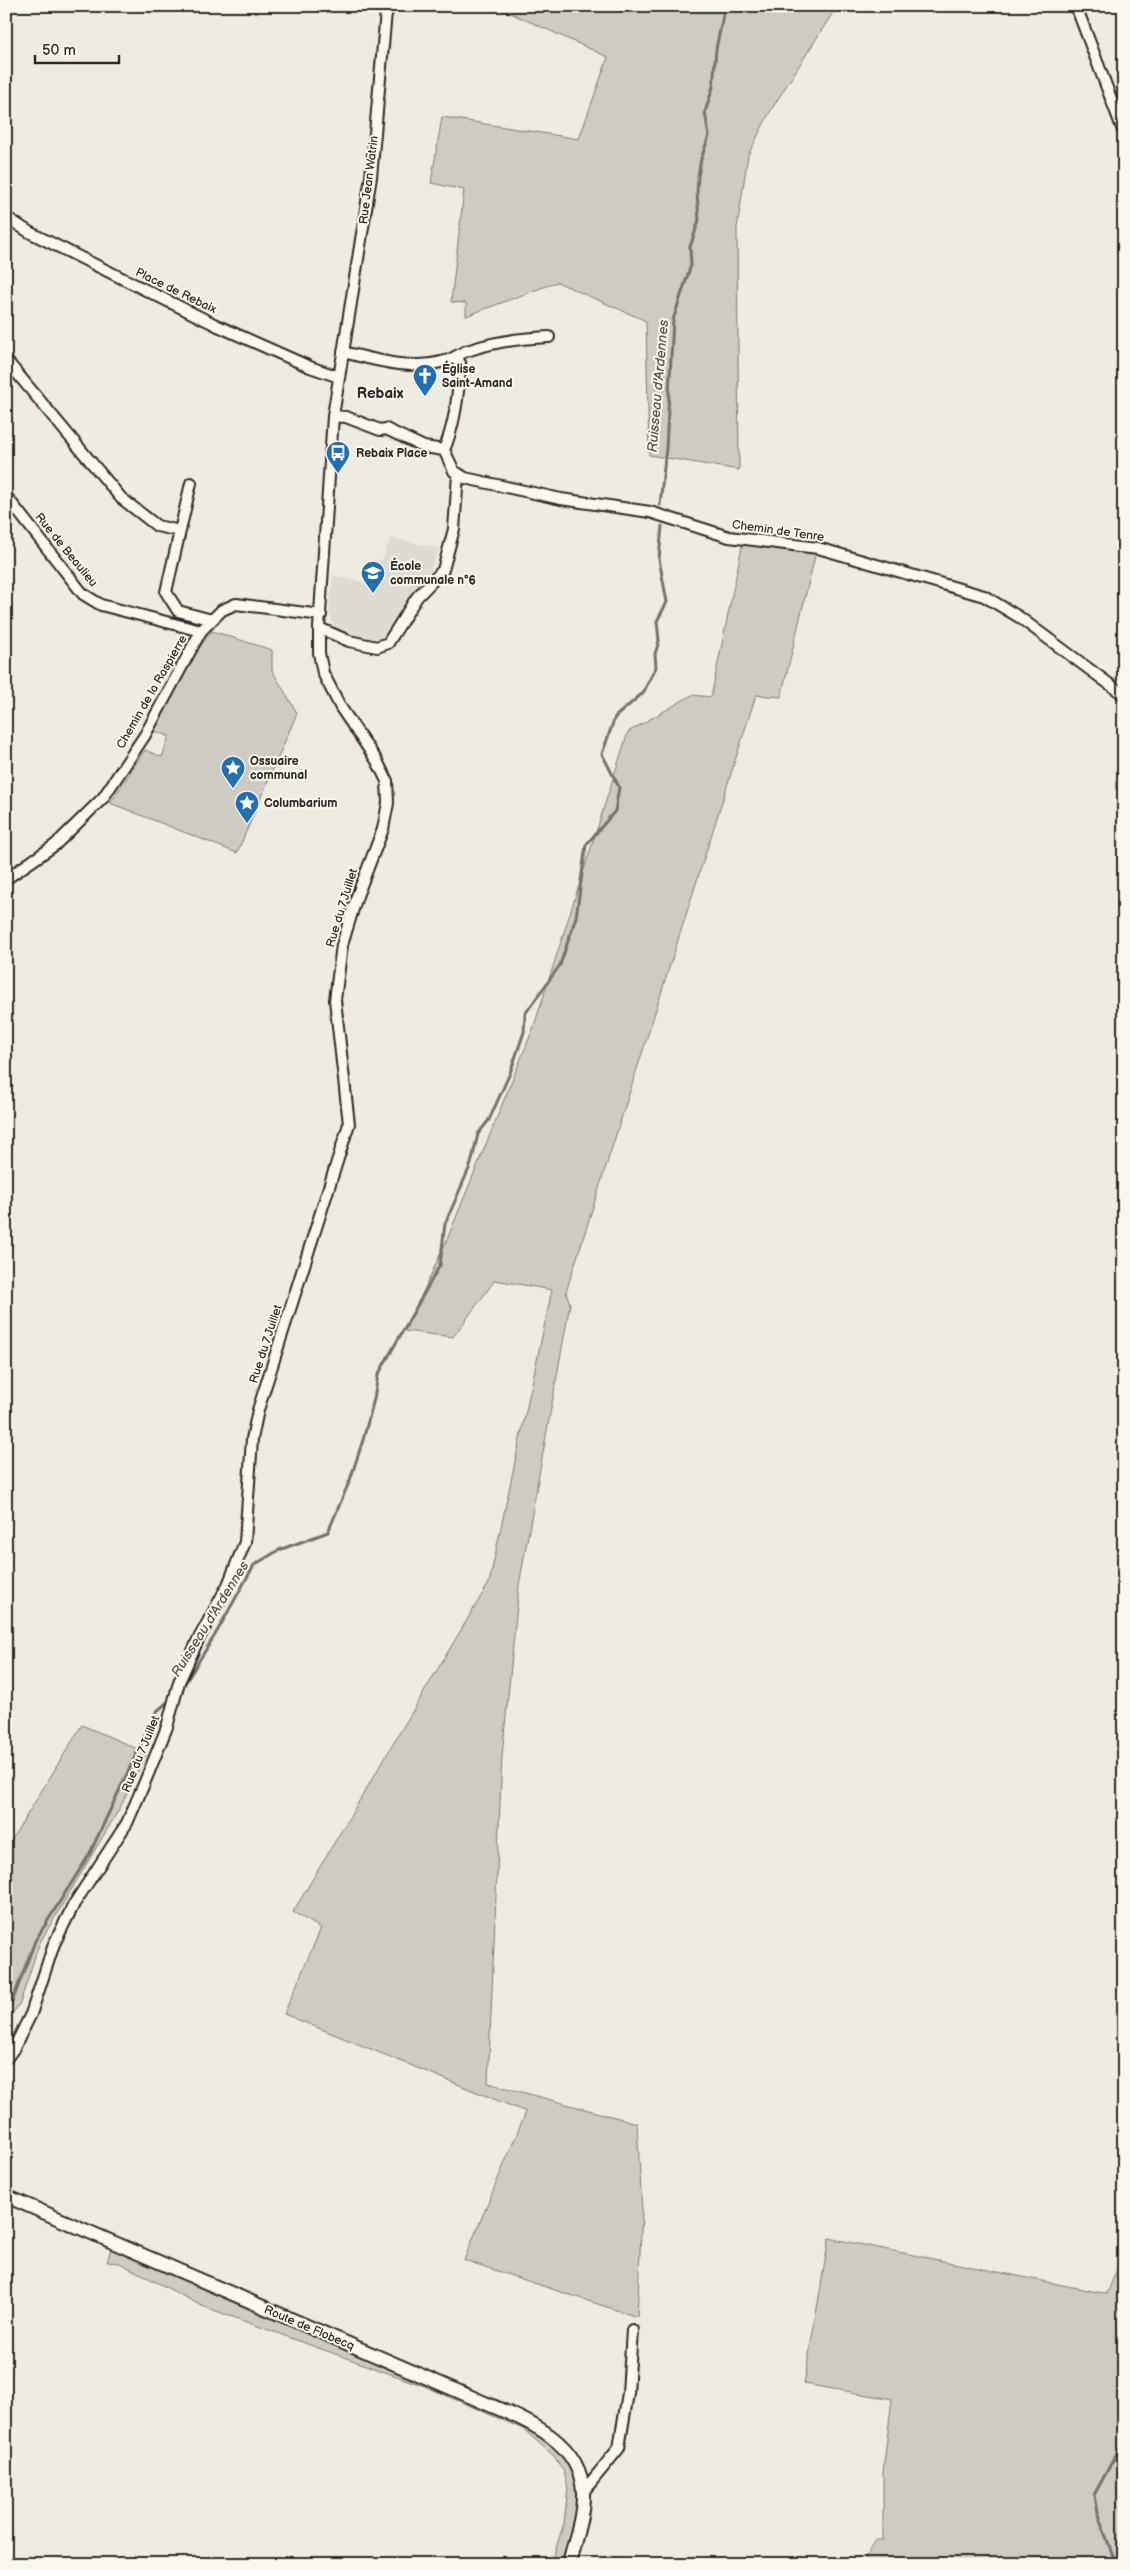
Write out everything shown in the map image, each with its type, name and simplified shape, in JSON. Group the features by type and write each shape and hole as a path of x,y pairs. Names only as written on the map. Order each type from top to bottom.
{"street":[{"path":"1076,6 1124,133"},
{"name":"Rue Jean Watrin","path":"343,352 371,177 386,9"},
{"name":"Place de Rebaix","path":"6,217 29,232 218,326 294,361 339,377"},
{"path":"321,615 333,416 343,352 398,365 446,361 469,350 530,338 549,337"},
{"path":"319,628 349,641 377,647 388,643 417,597 443,570 454,529 458,475 444,450 451,428 460,377 460,363 455,357"},
{"path":"6,360 120,498 157,526 180,531"},
{"path":"333,416 346,417 380,430 386,429 424,447 444,450"},
{"name":"Chemin de Tenre","path":"458,475 561,499 650,512 729,537 818,548 984,596 1019,617 1124,696"},
{"path":"191,483 166,592 178,611 212,620"},
{"name":"Rue de Beaulieu","path":"6,496 83,594 101,605 200,632"},
{"name":"Chemin de la Raspierre","path":"6,879 55,845 103,798 144,735 200,632 222,610 236,604 321,615"},
{"name":"Rue du 7 Juillet","path":"6,2059 14,2048 31,2014 54,1944 74,1904 126,1823 141,1792 168,1727 179,1682 198,1640 228,1585 245,1542 252,1439 258,1410 349,1124 335,1000 342,945 357,896 383,829 388,803 387,781 377,760 332,691 323,673 319,653 321,615"},
{"name":"Route de Flobecq","path":"6,2196 530,2423 548,2434 564,2448 577,2469 583,2492 581,2519 569,2564"},
{"path":"583,2492 619,2448 628,2393 632,2330"}],"shaded area":[{"path":"495,6 837,6 771,110 748,155 737,228 739,470 649,455 646,321 557,282 466,316 466,303 451,302 464,190 431,183 442,117 579,139 608,57"},
{"name":"École communale n°6","path":"391,538 439,548 427,580 382,640 348,635 334,627 329,612 333,575 366,583 371,560 382,560"},
{"path":"743,542 816,552 781,697 756,695 566,1292 570,1304 519,1585 502,1756 488,2083 637,2123 642,2210 637,2317 464,2260 526,2112 284,2014 321,1928 293,1912 489,1583 552,1290 495,1280 453,1337 405,1331 446,1242 533,1029 628,732 692,695 711,697"},
{"path":"212,631 272,650 272,670 297,713 237,853 110,803 145,750 162,757 169,736 152,731 198,649"},
{"path":"82,1725 147,1753 121,1806 39,1944 20,2003 6,2022 6,1849"},
{"path":"829,2238 1107,2294 1124,2251 1124,2564 868,2564 865,2558 876,2540 883,2540 883,2472 892,2399 804,2384"},
{"path":"111,2248 517,2422 541,2436 558,2451 569,2465 575,2481 575,2517 564,2564 551,2564 564,2523 568,2488 564,2472 554,2456 523,2429 424,2386 202,2306 120,2263 107,2262"}],"waterway":[{"name":"Ruisseau d'Ardennes","path":"660,505 666,448 673,320 691,265 690,247 699,220 698,176 701,159 709,136 705,112 713,87 716,49 725,6"},
{"name":"Ruisseau d'Ardennes","path":"182,1688 215,1635 254,1565 279,1550 328,1532 350,1480 363,1440 378,1375 440,1265 445,1224 471,1164 478,1134 489,1120 510,1073 524,1032 525,1014 560,965 576,917 586,845 615,811 619,787 602,754 615,717 643,693 656,667 655,654 659,641 657,621 667,602 659,559 662,526"},
{"name":"Ruisseau d'Ardennes","path":"6,2018 35,1941 89,1855 156,1712 170,1700"},
{"path":"1116,2564 1097,2512 1094,2495 1124,2440"}],"place":[{"name":"Église Saint-Amand","path":"425,397"},
{"name":"Rebaix Place","path":"338,474"},
{"name":"École communale n°6","path":"373,594"},
{"name":"Ossuaire communal","path":"233,789"},
{"name":"Columbarium","path":"247,824"}],"district":[{"name":"Rebaix","path":"380,393"}]}
